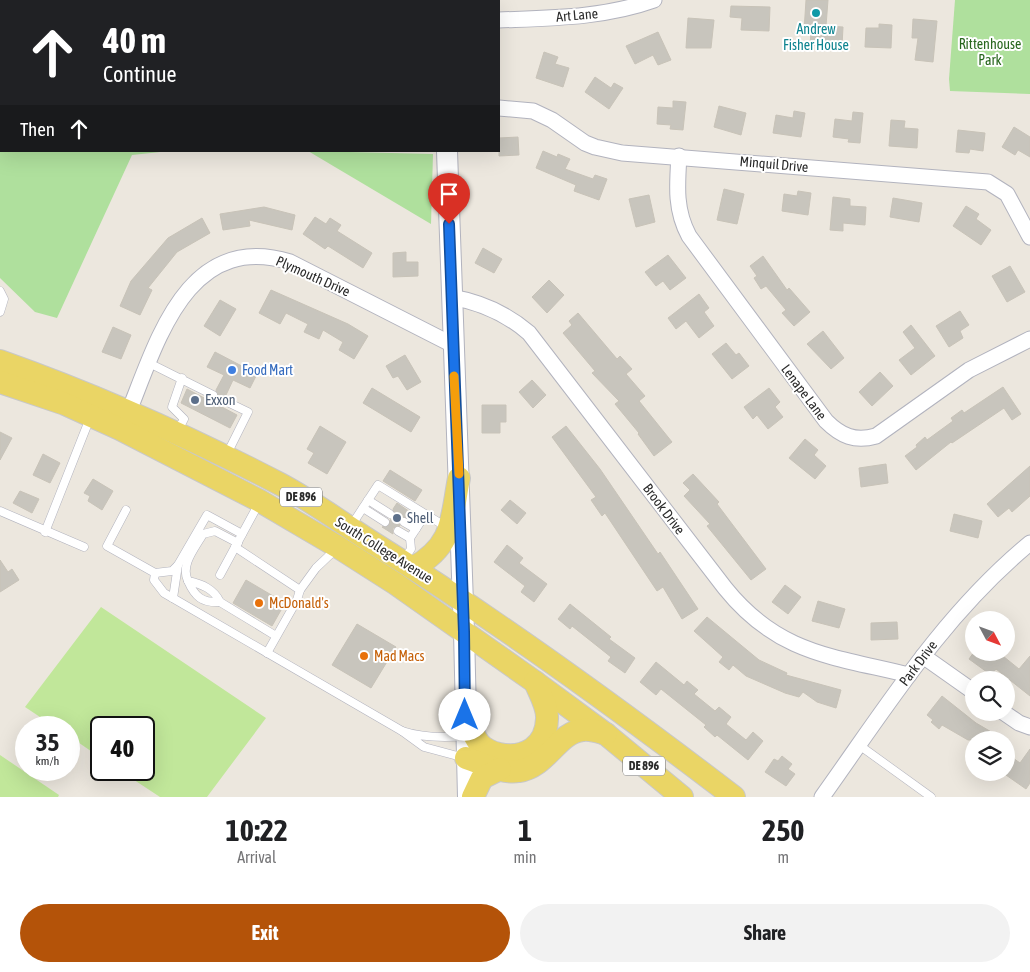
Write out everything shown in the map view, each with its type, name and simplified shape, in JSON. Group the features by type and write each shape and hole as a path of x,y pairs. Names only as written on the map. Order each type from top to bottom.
{"main road":[{"name":"South College Avenue","path":"0,362 76,388 129,411 281,485 463,600 650,733 734,797"},
{"name":"South College Avenue","path":"0,382 65,404 91,416 260,501 338,547 396,584 607,734 676,795"},
{"path":"408,565 432,558 442,545 449,529 459,478"},
{"path":"465,736 494,753 512,757 524,754 534,748 542,741 548,718 535,682"},
{"path":"473,797 482,778 500,769 519,771 538,764 570,734 582,730 607,734"},
{"path":"465,736 500,769"}],"street":[{"name":"Art Lane","path":"500,20 618,11 654,0"},
{"name":"Minquil Drive","path":"500,108 522,109 544,115 585,143 601,149 622,153 679,156 988,182 1007,194 1030,238"},
{"path":"447,152 468,797"},
{"name":"Lenape Lane","path":"679,156 677,201 679,213 689,236 826,421 840,434 857,439 876,436 969,370 1030,339"},
{"name":"Plymouth Drive","path":"129,411 177,303 187,289 212,268 227,261 252,256 274,257 290,262 453,345"},
{"name":"Brook Drive","path":"451,297 475,302 499,312 521,326 534,338 724,588 754,620 776,635 802,648 909,675"},
{"name":"Park Drive","path":"822,797 923,656 976,591 1030,543"},
{"path":"923,656 965,686"},
{"path":"1015,720 1030,727"}],"lane":[{"path":"0,291 4,299 0,312"},
{"path":"149,363 213,395"},
{"path":"176,434 184,418 172,407 182,378"},
{"path":"223,400 248,412 225,458"},
{"path":"45,532 91,416"},
{"path":"350,528 378,485 449,529"},
{"path":"368,500 390,514"},
{"path":"220,574 260,501"},
{"path":"363,508 385,522"},
{"path":"126,510 106,546 154,573 172,570 178,565 207,515 242,534"},
{"path":"0,511 84,548"},
{"path":"408,565 411,549 410,538 425,515"},
{"path":"404,522 416,529"},
{"path":"276,636 220,602 208,602 194,594 185,574 187,561 203,534 215,531 300,590"},
{"path":"398,531 410,538"},
{"path":"267,653 297,600 300,590 316,568 338,547"},
{"path":"173,598 178,565"},
{"path":"154,573 154,580 158,587 173,598 402,731 424,747 465,736"},
{"path":"188,581 200,584 216,593 220,602"},
{"path":"402,731 417,736 446,738 465,736"},
{"path":"859,745 931,797"}],"green space":[{"name":"Rittenhouse Park","path":"955,0 1030,0 1030,94 950,91 949,79"},
{"path":"0,152 160,152 132,155 57,318 35,312 0,278"},
{"path":"310,152 433,154 431,224"},
{"path":"101,607 266,718 207,797 160,797 136,781 155,781 155,716 90,716 90,750 80,744 80,716 38,716 25,707"},
{"path":"0,755 15,765 15,781 38,781 59,795 58,797 0,797"}],"building":[{"name":"Andrew Fisher House","path":"806,0 828,0 826,26 843,27 842,46 810,45 811,32 804,31"},
{"path":"731,6 770,7 769,31 741,30 742,18 730,17"},
{"path":"688,18 714,20 711,48 686,48"},
{"path":"913,19 937,21 933,62 915,60 918,38 912,38"},
{"path":"879,24 892,25 891,48 865,47 866,28 879,28"},
{"path":"658,32 671,60 658,65 653,55 635,64 626,46"},
{"path":"544,52 558,57 555,64 569,68 563,87 536,78"},
{"path":"595,77 611,88 614,83 623,88 609,109 585,92"},
{"path":"673,101 686,102 683,130 670,129 671,125 657,124 658,107 673,108"},
{"path":"719,106 746,113 741,135 714,127"},
{"path":"794,111 805,113 801,137 773,133 776,115 793,118"},
{"path":"853,112 863,113 860,143 848,142 849,139 833,137 835,119 852,121"},
{"path":"891,120 905,121 904,128 918,129 917,148 889,146"},
{"path":"1014,127 1030,137 1030,157 1018,150 1015,155 1002,147"},
{"path":"958,130 985,133 983,151 970,149 969,153 956,152"},
{"path":"518,137 519,155 499,156 500,138"},
{"path":"543,151 557,157 558,154 570,159 565,169 593,179 595,175 607,179 599,200 574,191 576,185 536,168"},
{"path":"724,189 744,194 737,224 717,220"},
{"path":"798,191 811,193 808,215 782,211 784,194 797,196"},
{"path":"649,195 655,222 636,227 629,199"},
{"path":"833,197 850,199 850,206 866,207 865,225 843,223 843,231 830,230"},
{"path":"893,198 922,203 919,222 890,217"},
{"path":"966,206 979,214 976,219 991,230 981,245 953,226"},
{"path":"264,207 295,215 292,230 249,220 250,226 223,230 220,214"},
{"path":"315,217 326,224 330,218 341,225 337,231 372,253 363,268 328,246 325,249 303,234"},
{"path":"202,218 210,233 177,252 148,288 152,290 140,315 120,306 131,281 168,238"},
{"path":"483,248 502,259 494,273 475,263"},
{"path":"406,252 406,262 418,262 418,276 393,277 393,253"},
{"path":"668,255 686,278 670,290 663,281 656,286 645,272"},
{"path":"763,256 787,290 789,288 810,312 794,326 782,313 786,310 766,286 761,289 754,278 757,276 750,266"},
{"path":"1010,266 1025,292 1007,302 992,276"},
{"path":"549,280 564,295 547,313 532,297"},
{"path":"271,290 348,324 368,336 354,359 339,350 343,342 323,330 319,339 304,332 308,324 286,313 280,324 259,313"},
{"path":"699,294 709,308 704,312 714,326 699,338 686,321 676,329 668,318"},
{"path":"220,300 236,309 220,336 204,326"},
{"path":"960,311 969,325 960,331 963,338 949,347 936,326"},
{"path":"578,313 617,359 620,356 632,369 626,374 645,396 639,401 672,442 654,456 639,433 615,404 619,401 592,373 595,371 563,333 572,325 569,321"},
{"path":"911,325 935,356 911,375 899,360 915,348 903,332"},
{"path":"113,327 131,335 121,359 102,352"},
{"path":"823,331 844,358 831,369 807,344"},
{"path":"726,343 736,355 739,353 749,366 732,379 712,354"},
{"path":"215,352 257,374 250,388 233,380 226,395 218,397 220,406 237,415 230,428 181,403 187,389 210,401 218,398 216,390 224,375 207,367"},
{"path":"405,355 421,382 407,390 398,376 393,378 386,366"},
{"path":"880,372 893,386 872,406 859,392"},
{"path":"532,380 546,395 533,408 519,392"},
{"path":"1003,387 1021,414 1012,420 1004,408 951,442 916,470 905,456 917,447 916,445 925,437 927,440 953,421 951,418 962,410 964,413"},
{"path":"372,388 420,417 411,432 363,403"},
{"path":"769,388 780,402 775,407 783,417 768,429 757,415 753,419 744,407"},
{"path":"482,405 506,405 506,422 500,422 500,433 482,433"},
{"path":"320,426 346,442 327,474 308,463 314,453 307,449"},
{"path":"566,426 600,469 658,554 660,552 698,609 682,619 663,587 657,591 605,513 602,516 591,500 596,497 552,437"},
{"path":"0,432 12,438 0,460"},
{"path":"805,439 818,450 814,455 826,466 815,479 789,458"},
{"path":"43,454 60,463 50,483 33,475"},
{"path":"886,464 888,483 861,487 859,468"},
{"path":"1030,466 1030,496 1012,512 1009,508 998,517 987,504"},
{"path":"390,470 422,490 415,501 383,481"},
{"path":"693,474 719,502 717,504 766,569 751,580 707,526 710,524 684,496 690,490 683,483"},
{"path":"93,479 113,491 102,510 88,501 90,496 84,493"},
{"path":"20,491 39,499 32,513 13,503"},
{"path":"510,500 526,513 517,524 501,510"},
{"name":"Shell","path":"397,503 410,512 407,517 399,519 400,526 393,528 393,534 382,527 389,525 390,520 395,517 393,509"},
{"path":"954,514 982,521 978,538 950,531"},
{"path":"507,545 523,558 519,563 547,584 534,602 521,592 525,586 494,562"},
{"path":"0,560 8,572 12,569 19,580 0,592"},
{"name":"McDonald's","path":"246,580 285,603 272,626 233,603"},
{"path":"785,585 801,597 788,614 772,602"},
{"path":"818,601 845,609 839,628 812,621"},
{"path":"570,604 611,637 609,639 635,658 625,673 608,661 611,657 572,626 570,629 558,619"},
{"path":"707,617 759,660 787,673 786,675 841,690 836,708 817,702 803,692 799,697 785,693 746,676 733,665 729,670 719,662 723,657 694,631"},
{"path":"897,622 898,639 871,640 871,623"},
{"name":"Mad Macs","path":"357,624 396,647 371,688 332,665"},
{"path":"1030,656 1030,696 1015,684 1015,671 999,671 996,669 994,671 986,671 972,661 1009,661 1019,669"},
{"path":"656,662 684,685 687,681 698,690 694,694 715,711 719,707 731,717 726,724 746,740 753,732 763,741 748,760 717,735 715,737 704,727 706,725 661,689 656,695 640,682"},
{"path":"942,696 965,714 965,721 973,721 990,731 965,731 965,738 942,725 939,729 931,722 933,720 927,715"},
{"path":"1030,749 1030,783 1026,789 1015,781 1015,759 1020,763"},
{"path":"782,756 792,764 788,769 795,774 786,786 765,772 774,759 778,761"}],"slow traffic":[{"path":"454,376 459,474"}],"place":[{"name":"Andrew Fisher House","path":"816,13"},
{"name":"Food Mart","path":"232,370"},
{"name":"Exxon","path":"195,400"},
{"name":"Shell","path":"397,518"},
{"name":"McDonald's","path":"259,603"},
{"name":"Mad Macs","path":"364,656"}],"route":[{"path":"449,224 459,478 465,715"}]}
